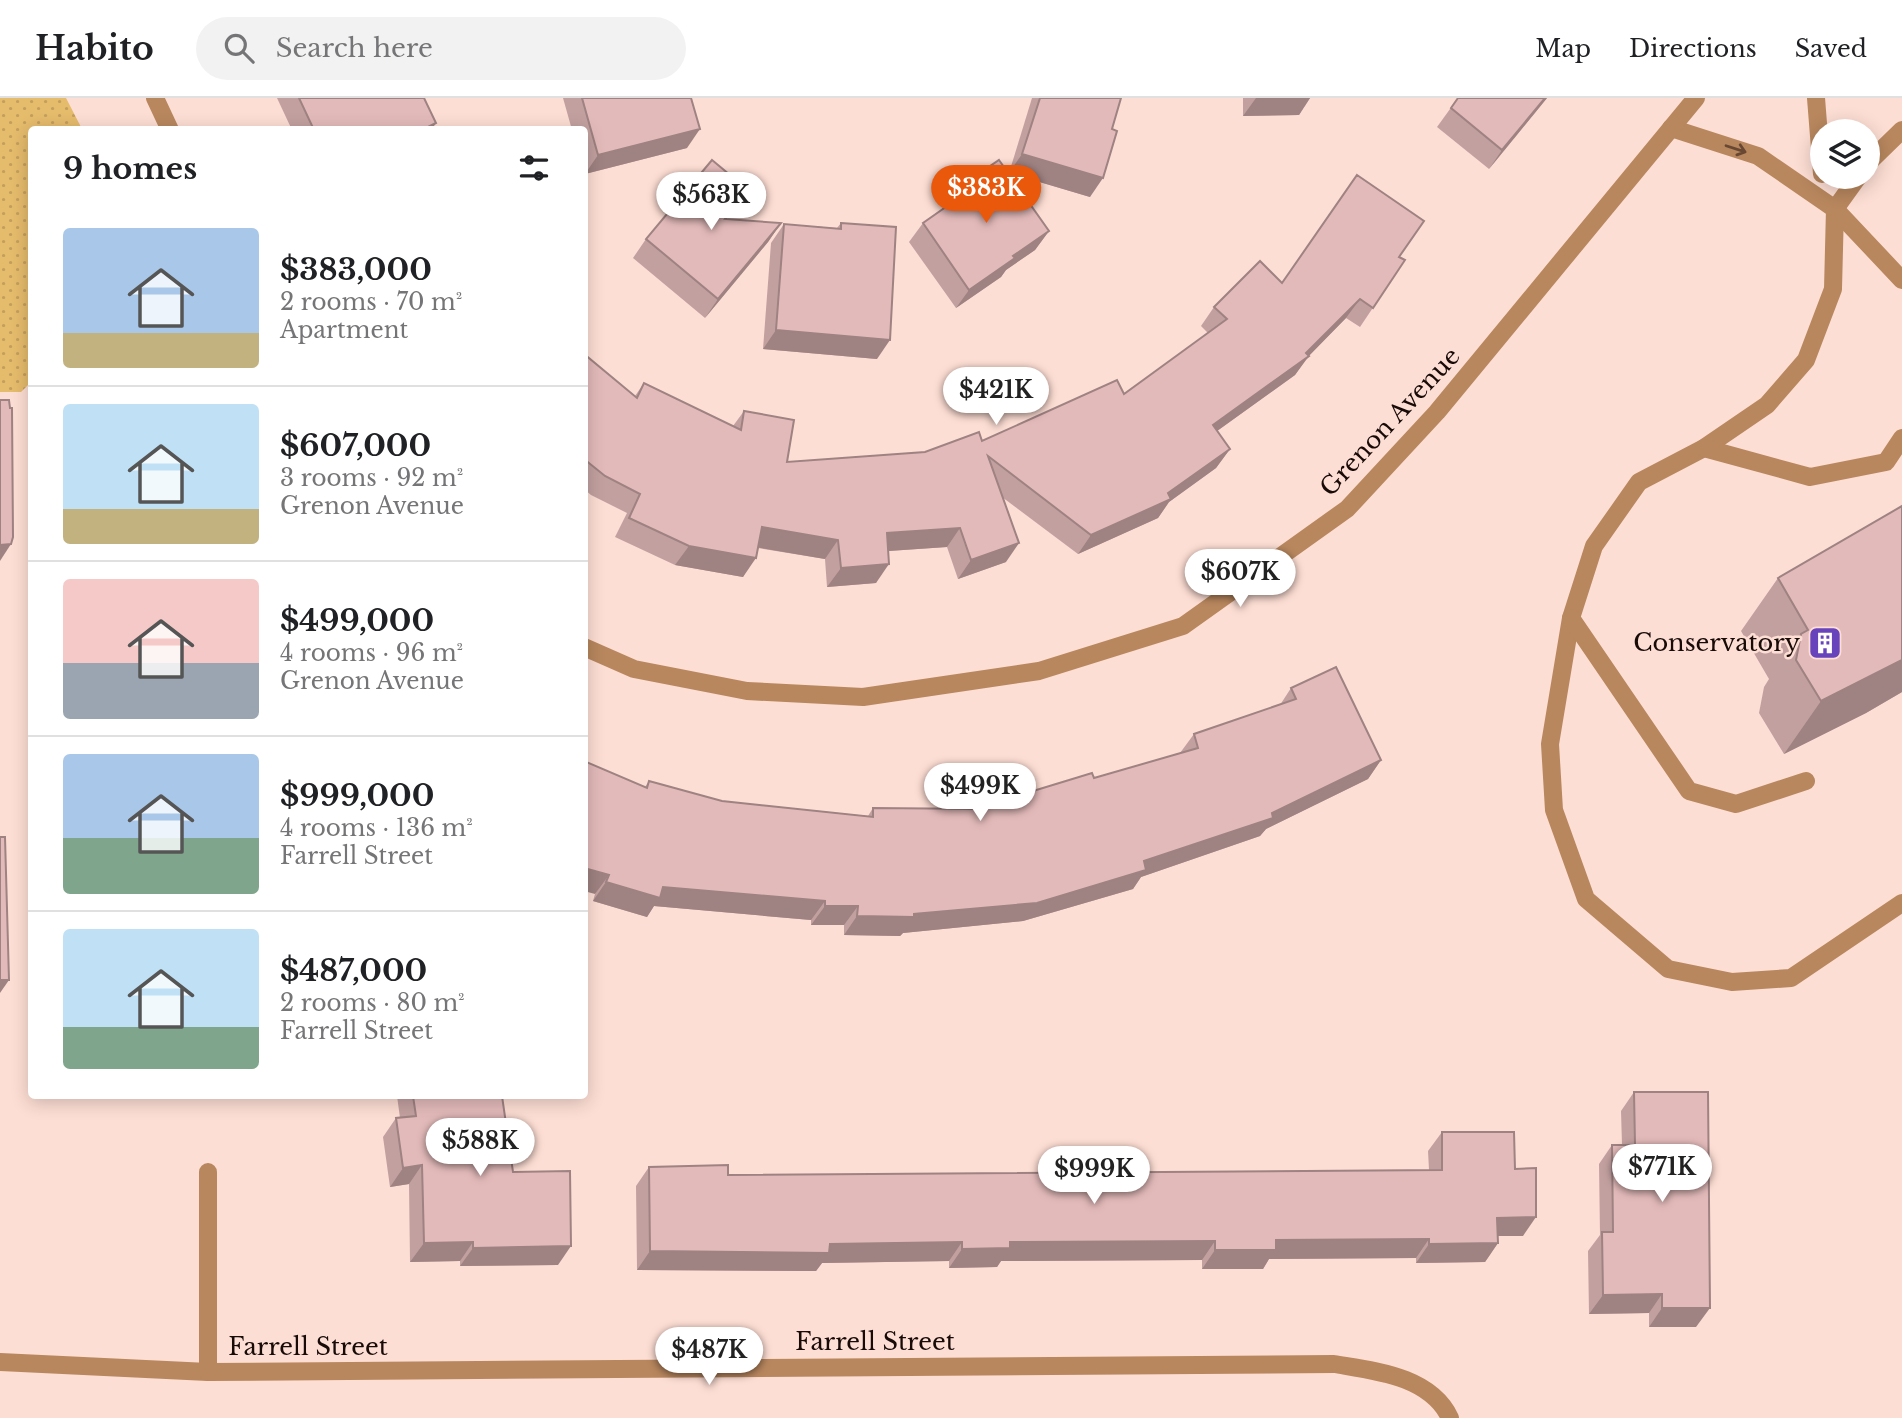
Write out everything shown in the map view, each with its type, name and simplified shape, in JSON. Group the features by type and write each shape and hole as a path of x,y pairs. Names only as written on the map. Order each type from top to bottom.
{"street":[{"path":"155,98 168,126"},
{"name":"Grenon Avenue","path":"588,649 634,669 747,691 863,697 1039,671 1183,626 1347,509 1437,412 1696,98"},
{"path":"1816,98 1818,119"},
{"path":"1671,128 1758,156 1835,209 1902,280"},
{"path":"1880,151 1902,130"},
{"path":"1827,189 1835,209 1833,289 1806,360 1767,405 1704,448 1639,482 1594,546 1571,618 1550,744 1554,810 1586,900 1668,969 1732,982 1791,978 1902,903"},
{"path":"1835,209 1849,189"},
{"path":"1704,448 1810,477 1886,462 1902,438"},
{"path":"1571,618 1689,791 1736,804 1806,781"},
{"name":"Farrell Street","path":"208,1172 208,1372 1334,1364 1391,1373 1441,1400 1450,1418"},
{"path":"0,1362 208,1372"}],"shaded area":[{"path":"0,98 66,98 80,126 28,126 28,385 21,392 0,392"}],"building":[{"path":"299,98 424,98 436,123 430,126 312,126"},
{"path":"582,98 691,98 700,129 598,155"},
{"path":"1040,98 1121,98 1112,129 1117,131 1103,178 1022,154"},
{"path":"1458,98 1545,98 1502,150 1451,108"},
{"path":"712,160 748,190 725,219 781,223 718,299 646,239"},
{"path":"999,160 1049,231 969,290 923,223 960,197 955,190"},
{"path":"1357,175 1424,221 1399,257 1405,260 1373,308 1360,299 1306,353 1309,356 1213,425 1230,449 1168,493 1171,499 1091,535 988,456 1019,543 971,560 960,528 887,533 889,564 841,568 838,540 762,527 756,558 689,546 629,518 640,494 605,476 588,462 588,357 637,398 644,383 741,430 744,411 794,420 787,462 925,452 979,432 982,441 1117,380 1124,394 1227,319 1214,307 1260,261 1282,283"},
{"path":"841,223 896,227 890,340 776,330 784,224 841,229"},
{"path":"0,400 9,400 12,408 13,537 11,544 0,545"},
{"path":"1902,506 1902,660 1821,701 1796,660 1801,634 1808,630 1778,578"},
{"path":"1336,667 1381,760 1272,813 1273,818 1144,861 1146,870 1037,903 914,914 914,917 857,916 858,906 825,906 825,901 663,887 660,898 606,882 609,875 588,869 588,763 647,788 649,781 722,801 873,817 873,808 985,809 984,798 1020,795 1092,773 1094,778 1198,748 1194,734 1296,699 1291,688"},
{"path":"0,837 5,837 9,980 0,980"},
{"path":"1634,1092 1708,1092 1710,1308 1662,1308 1662,1294 1603,1295 1602,1232 1613,1232 1612,1145 1635,1145"},
{"path":"413,1099 502,1099 513,1172 570,1171 571,1246 473,1248 473,1242 424,1243 422,1165 403,1168 396,1118 416,1116"},
{"path":"1442,1132 1514,1132 1515,1169 1536,1168 1536,1217 1497,1218 1498,1243 1429,1244 1429,1239 1276,1240 1276,1250 1215,1250 1215,1241 1010,1242 1010,1248 962,1249 962,1242 830,1244 829,1253 650,1251 649,1167 728,1165 728,1175 1442,1170"}],"place":[{"name":"Conservatory","path":"1825,643"}]}
